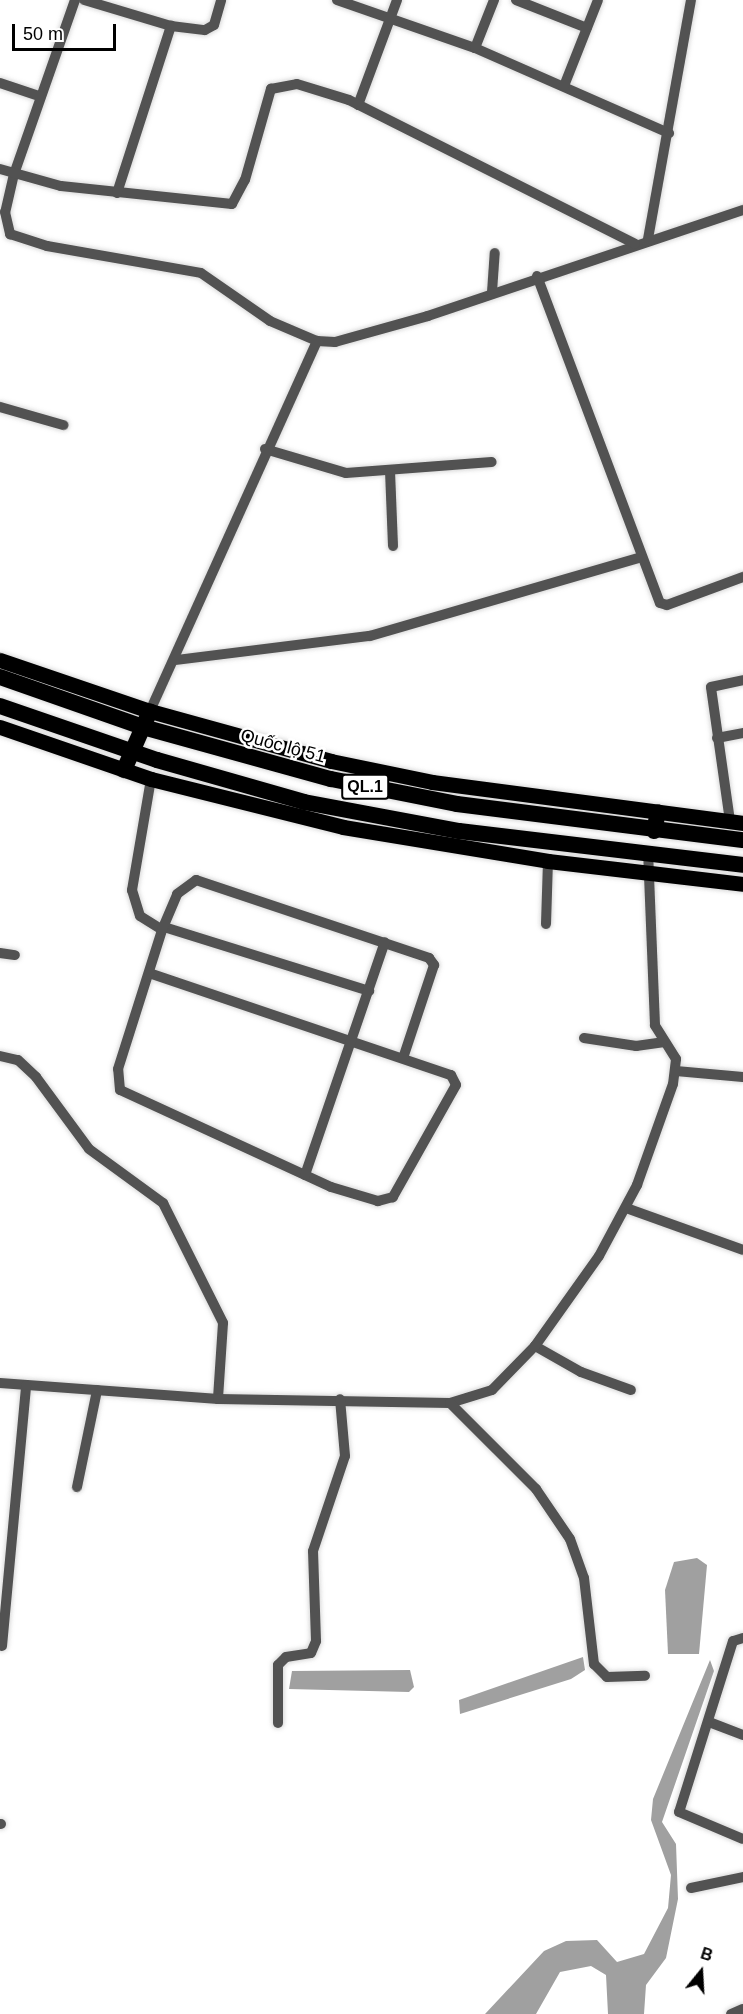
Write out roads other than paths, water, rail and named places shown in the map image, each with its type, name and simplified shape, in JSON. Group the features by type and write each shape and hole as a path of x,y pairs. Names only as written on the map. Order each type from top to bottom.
{"highway":[{"name":"Quốc lộ 51","path":"0,677 143,727 388,791 654,831 743,840"},
{"name":"QL.1","path":"0,706 132,752 260,791 387,819 743,865"},
{"path":"124,770 150,711"},
{"path":"654,831 658,812"}],"main road":[{"name":"Quốc lộ 51","path":"0,660 150,711 286,750 405,777 737,822"},
{"name":"QL.1","path":"0,727 152,779 343,827 548,861 743,884"}],"street":[{"path":"75,0 39,96 14,174 2,220 9,234 25,241 201,273 270,321 317,342 335,342 743,210"},
{"path":"84,0 171,26 205,30 214,25 221,0"},
{"path":"337,0 475,48 669,133"},
{"path":"358,105 397,0"},
{"path":"475,48 494,0"},
{"path":"516,0 587,28"},
{"path":"564,86 598,0"},
{"path":"648,239 669,133 691,0"},
{"path":"117,193 171,26"},
{"path":"0,83 39,96"},
{"path":"0,169 14,174 117,193 232,204 245,180 271,89 297,84 358,105 587,215 635,244"},
{"path":"492,292 495,254"},
{"path":"537,276 660,603 667,605 743,577"},
{"path":"150,711 177,660 266,449 317,342"},
{"path":"0,407 63,425"},
{"path":"266,449 333,472 390,471 492,462"},
{"path":"390,471 393,546"},
{"path":"177,660 380,634 642,558"},
{"path":"737,822 717,738 711,687 743,680"},
{"path":"717,738 743,733"},
{"path":"152,779 132,890 140,916 163,928 369,991"},
{"path":"0,1383 218,1399 340,1399 450,1403 492,1390 535,1346 626,1208 676,1071 676,1059 663,1042 655,1025 647,874 648,854"},
{"path":"546,924 548,861"},
{"path":"149,974 451,1075 456,1086 393,1197 378,1201 305,1175 120,1090 118,1069 163,928 177,894 196,880 429,958 434,965 403,1058"},
{"path":"305,1175 386,942"},
{"path":"0,953 15,955"},
{"path":"584,1038 636,1046 663,1042"},
{"path":"0,1056 18,1060 36,1077 89,1149 164,1203 223,1323 218,1399"},
{"path":"676,1071 743,1077"},
{"path":"626,1208 743,1250"},
{"path":"535,1346 581,1372 631,1390"},
{"path":"2,1646 26,1385"},
{"path":"77,1487 97,1390"},
{"path":"278,1723 278,1665 286,1657 311,1653 315,1641 313,1551 345,1456 340,1399"},
{"path":"450,1403 536,1489 570,1539 584,1578 594,1664 607,1677 645,1676"},
{"path":"743,1638 733,1641 679,1812 743,1839"},
{"path":"709,1722 743,1735"},
{"path":"691,1888 743,1877"},
{"path":"731,2014 743,2009"}]}
